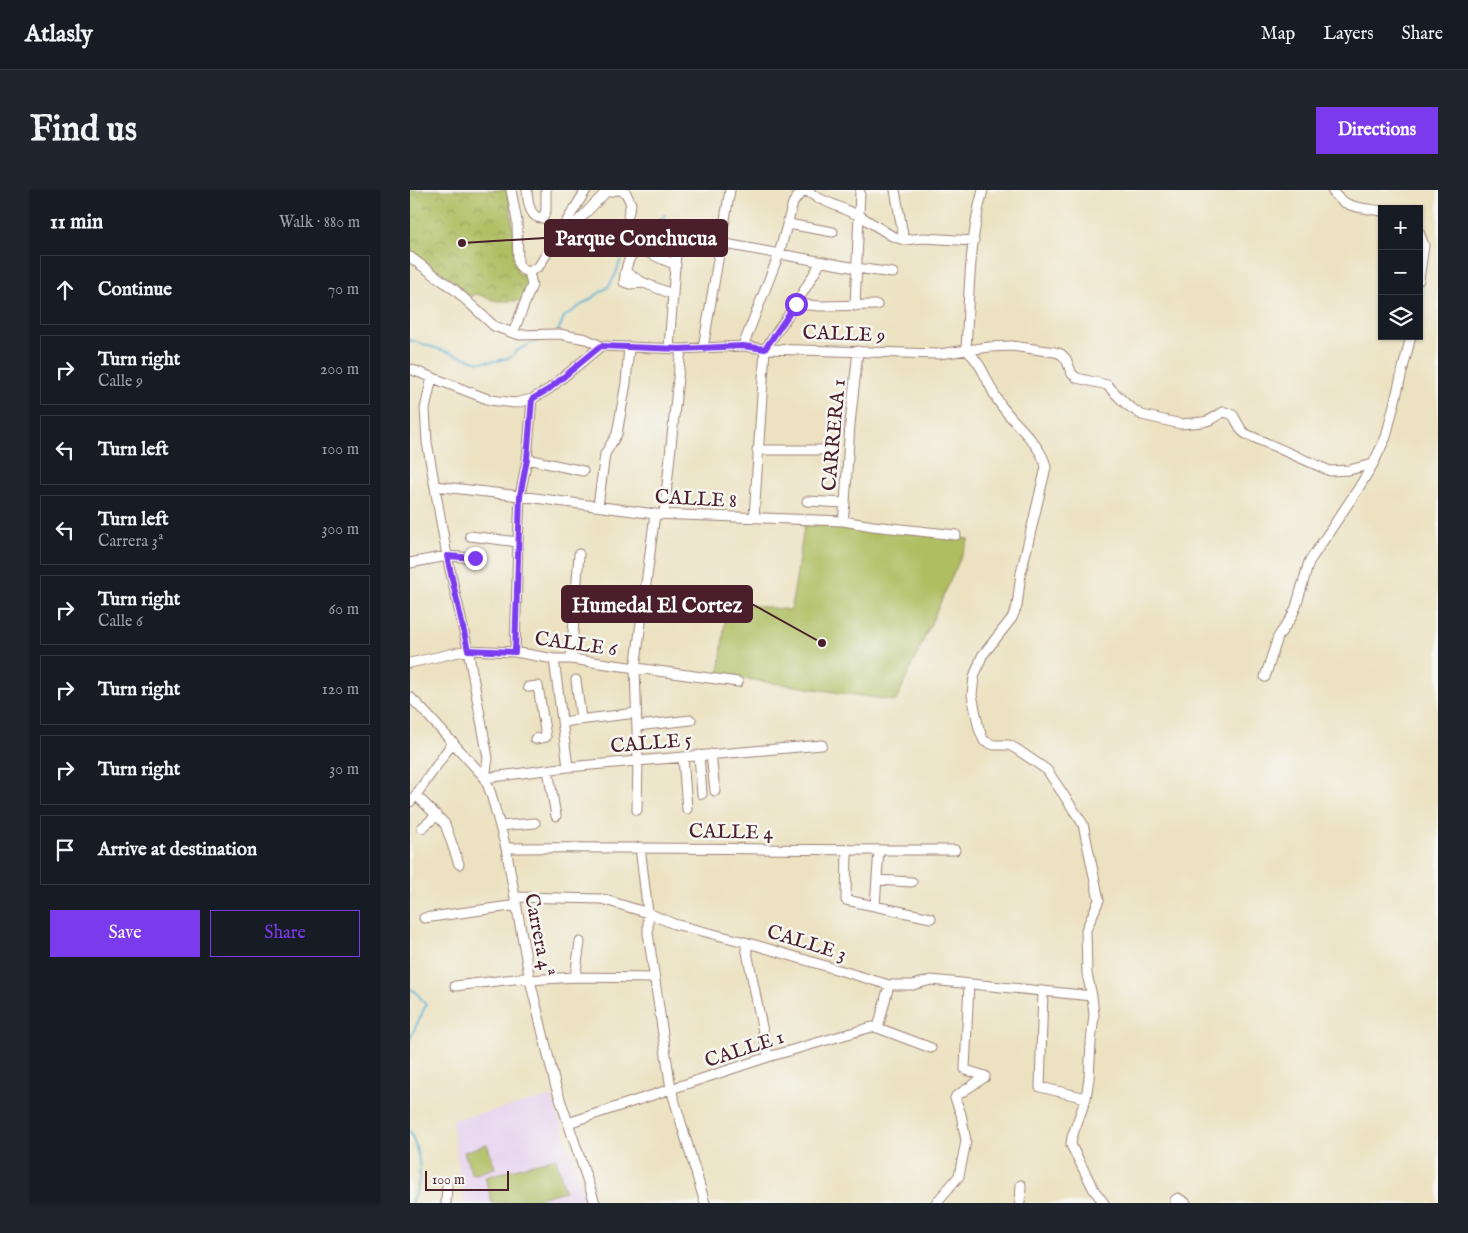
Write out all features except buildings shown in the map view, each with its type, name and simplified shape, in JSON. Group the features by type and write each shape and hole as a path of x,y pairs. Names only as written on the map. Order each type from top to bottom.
{"street":[{"path":"511,190 517,221 518,263 520,268 529,272 539,266 586,190"},
{"path":"526,190 532,213 540,219 543,218 546,210 546,190"},
{"path":"558,235 573,226 606,192 619,190 626,193 631,204 628,215"},
{"path":"703,348 730,190"},
{"path":"743,346 779,254 793,203 805,190 818,198 860,216 892,236 904,240 924,238 974,241"},
{"path":"895,190 904,240"},
{"path":"983,190 974,241 966,350 976,359 1001,406 1031,440 1044,459 1046,466 1021,573 1017,606 1012,618 982,656 974,677 972,695 979,729 984,741 994,745 1009,745 1047,770 1084,824 1099,900 1086,930 1087,974 1094,1015 1089,1078 1086,1098 1071,1145 1094,1190 1104,1203"},
{"path":"1332,190 1340,201 1348,205 1378,210"},
{"path":"855,306 860,192"},
{"path":"788,224 832,232"},
{"path":"669,348 677,239 675,235 664,230 637,248 628,259 624,282 625,284 644,283 672,294"},
{"path":"720,243 893,273"},
{"path":"637,248 676,265"},
{"path":"410,257 455,290 494,326 513,333 532,285 529,272"},
{"path":"754,518 765,349 796,304 821,262"},
{"path":"796,304 820,306 877,305"},
{"name":"CALLE 9","path":"513,333 520,335 555,334 586,339 601,346 680,349 743,346 765,349 939,354 989,347 1012,346 1055,352 1061,354 1066,359 1072,374 1077,378 1107,385 1127,405 1142,415 1181,424 1203,422 1223,412 1228,413 1232,415 1246,434 1330,472 1349,470 1373,464"},
{"path":"1265,677 1278,637 1296,608 1309,562 1358,489 1373,464 1389,430 1410,340"},
{"path":"410,369 490,400 515,403 532,399 549,389 601,346"},
{"path":"598,506 605,454 617,434 626,384 629,347"},
{"path":"637,810 638,761 635,669 660,514 680,349"},
{"name":"CARRERA 1","path":"843,521 850,424 858,351"},
{"path":"432,377 426,409 427,442 447,556 468,650 488,758 485,778"},
{"path":"515,652 520,496 527,459 532,399"},
{"path":"758,450 832,450"},
{"path":"527,459 583,471"},
{"name":"CALLE 8","path":"435,486 660,514 843,521 956,535"},
{"path":"807,501 845,503"},
{"path":"470,536 518,542"},
{"path":"571,659 579,554"},
{"path":"410,563 447,556 475,558"},
{"name":"CALLE 6","path":"410,663 468,650 515,652 554,659 571,659 738,682"},
{"path":"554,659 568,767"},
{"path":"576,680 581,719"},
{"path":"528,687 538,686 546,737 535,739"},
{"name":"Carrera 4ª","path":"410,697 485,778 506,848 530,980 555,1084 595,1203"},
{"path":"542,711 561,708"},
{"path":"562,722 636,713"},
{"path":"637,726 691,720"},
{"path":"453,742 413,799 445,824 459,864"},
{"name":"CALLE 5","path":"485,778 568,767 822,744"},
{"path":"711,754 715,791"},
{"path":"699,755 702,794"},
{"path":"683,757 687,809"},
{"path":"548,770 556,816"},
{"path":"422,828 437,816"},
{"path":"500,826 535,823"},
{"name":"CALLE 4","path":"506,848 955,850"},
{"path":"640,848 648,913 648,933 671,1089 705,1203"},
{"path":"847,850 846,900 931,918"},
{"path":"875,905 879,850"},
{"path":"877,880 912,882"},
{"name":"CALLE 3","path":"515,897 602,899 648,913 674,924 745,942 889,985 913,985 932,980 1092,996"},
{"path":"424,918 510,906 517,908"},
{"path":"575,977 580,942"},
{"path":"745,942 768,1057"},
{"path":"455,986 523,978 530,980 575,977 654,978"},
{"path":"936,1203 959,1176 966,1141 961,1114 955,1098 985,1078 985,1076 965,1069 969,984"},
{"path":"889,985 878,1028 931,1048"},
{"path":"1042,991 1040,1087 1086,1098"},
{"name":"CALLE 1","path":"568,1123 768,1057 872,1027 878,1028"},
{"path":"446,1203 447,1185"},
{"path":"1020,1203 1021,1185"},
{"path":"1175,1203 1175,1200 1178,1198 1186,1203"}],"shaded area":[{"path":"552,1097 585,1198 565,1203 464,1203 452,1120"}],"green space":[{"path":"410,190 506,190 510,202 517,272 529,279 522,301 496,301 477,294 469,297 451,279 410,252"},
{"path":"805,521 969,539 896,701 719,675 727,602 791,610"},
{"path":"487,1144 495,1168 472,1175 464,1152"},
{"path":"556,1158 565,1191 521,1203 492,1203 485,1177"}],"waterway":[{"path":"558,331 564,317 608,287 615,276 624,251 642,233 665,215"},
{"path":"410,340 479,362 497,361 511,357 518,350 542,338"},
{"path":"410,989 415,991 426,1005 410,1039"},
{"path":"410,1131 420,1166 419,1181 411,1203"}],"place":[{"name":"Parque Conchucua","path":"462,243"},
{"name":"Humedal El Cortez","path":"822,643"}],"route":[{"path":"475,558 447,556 468,650 515,652 520,496 527,459 532,399 549,389 601,346 680,349 743,346 765,349 796,304"}]}
